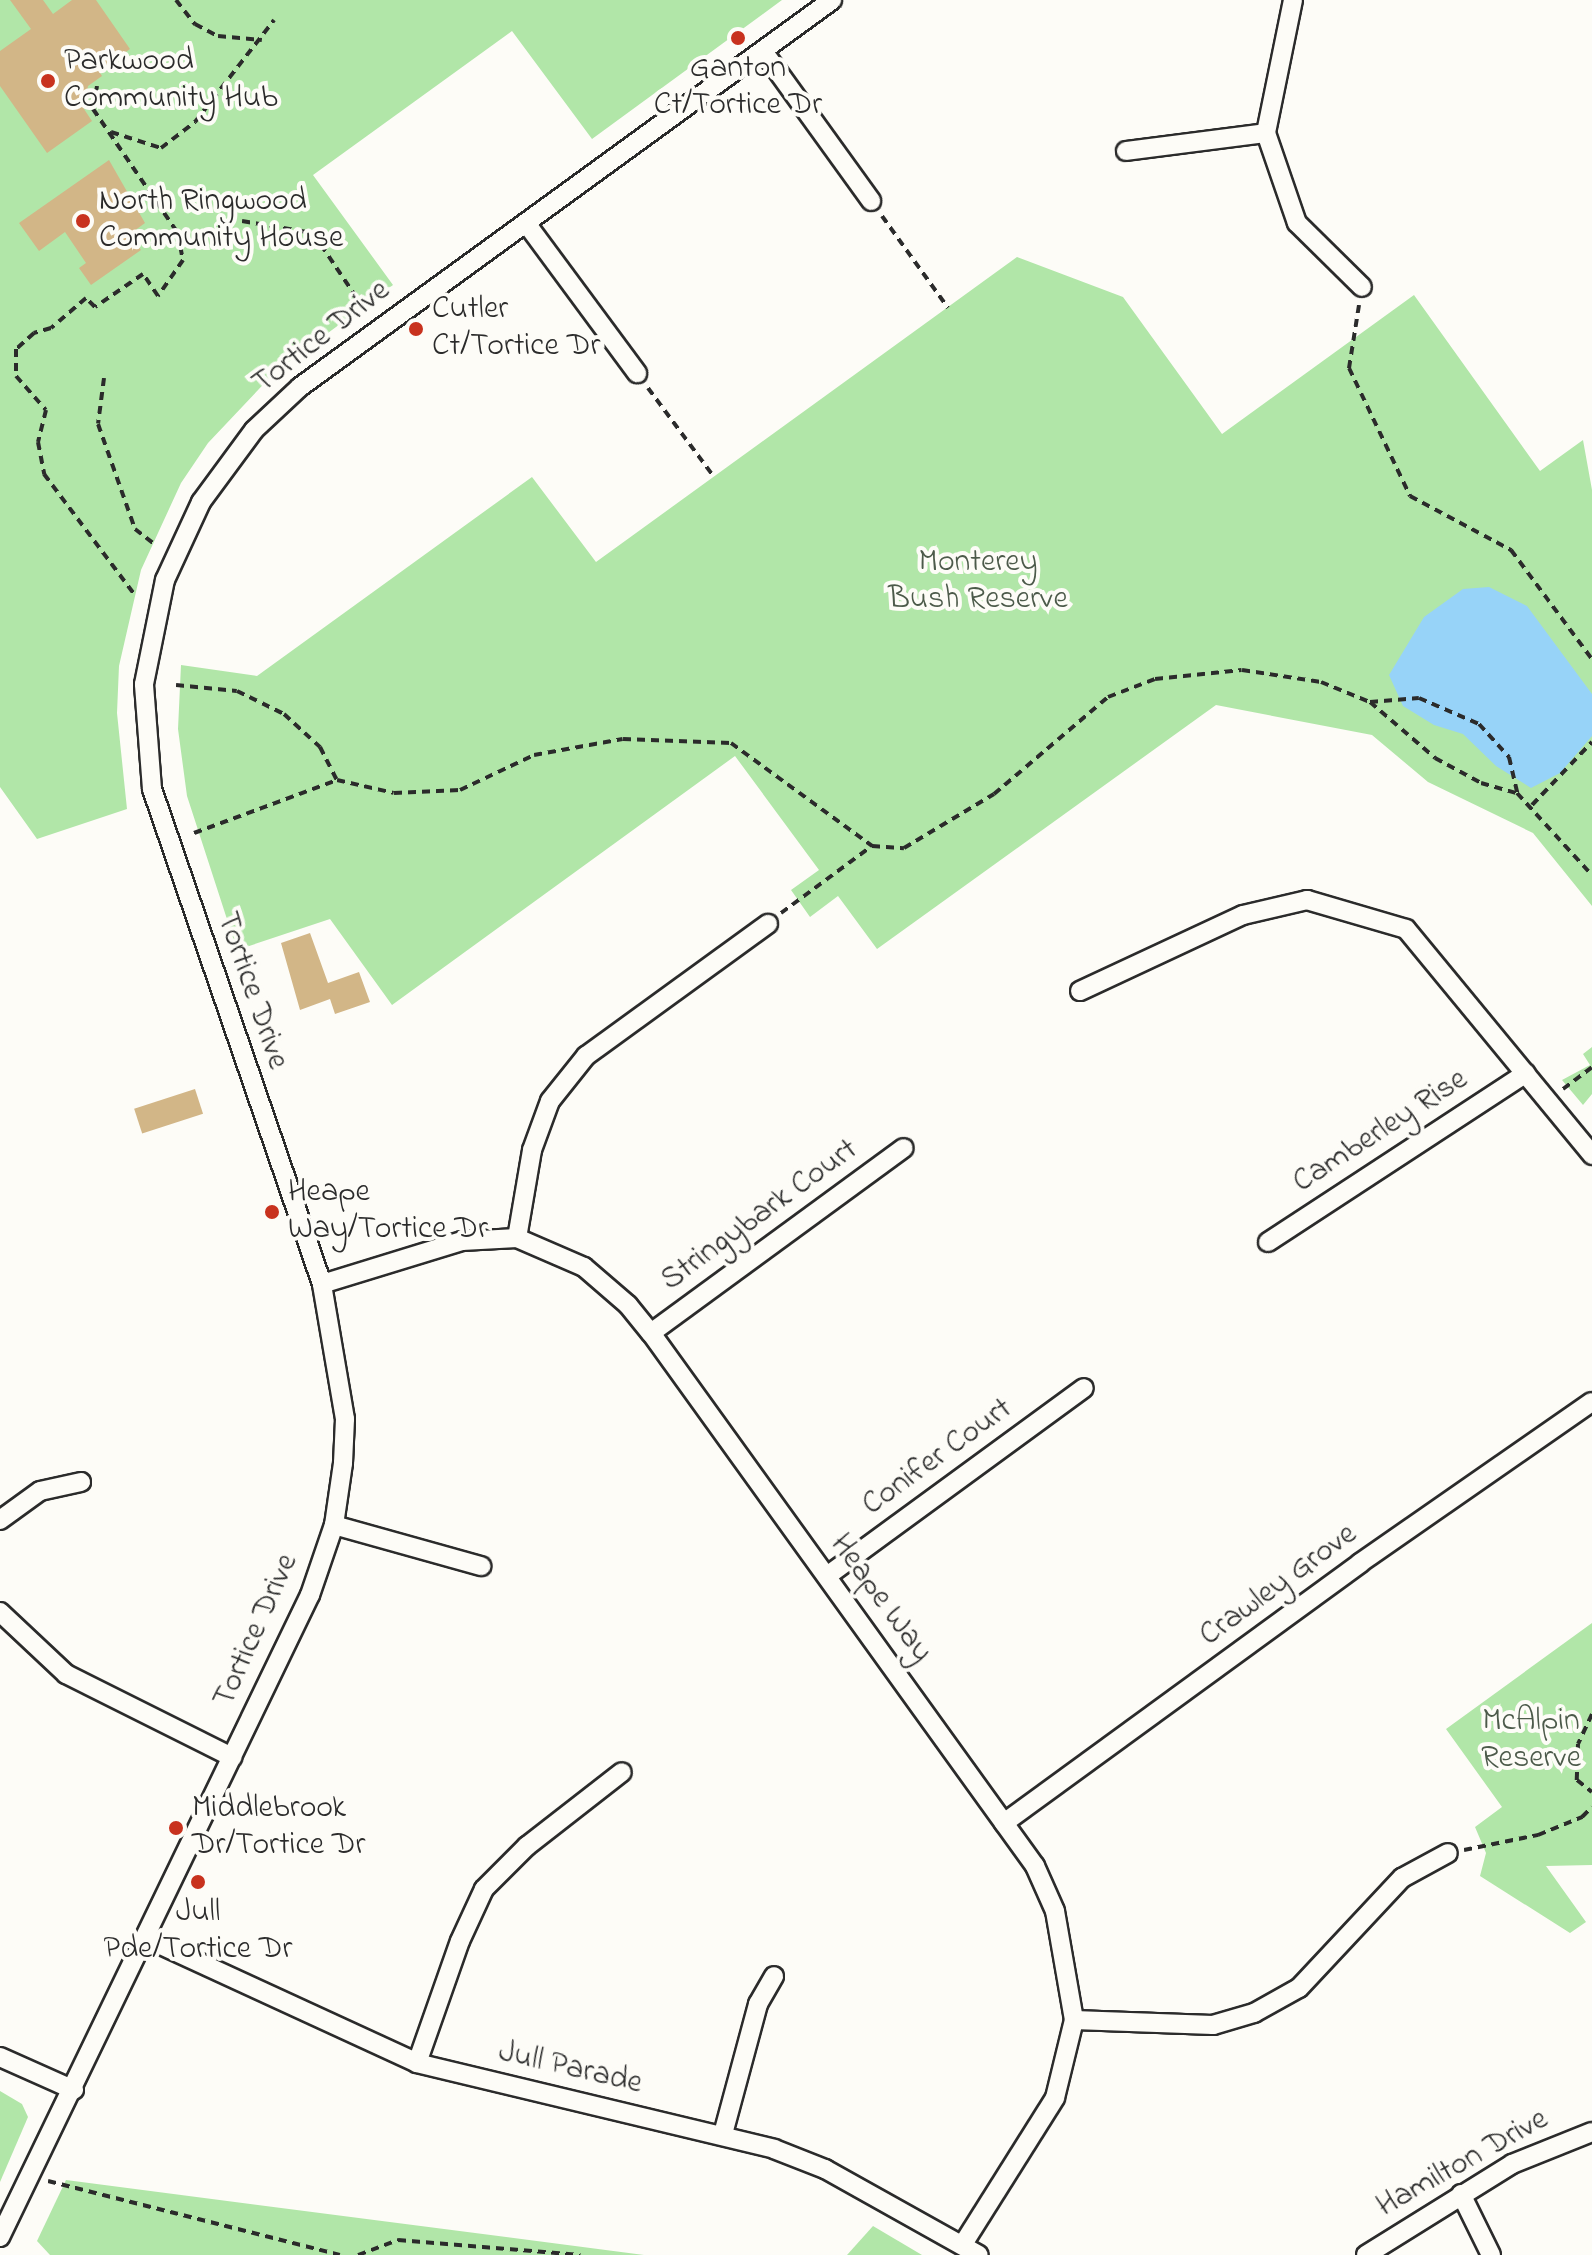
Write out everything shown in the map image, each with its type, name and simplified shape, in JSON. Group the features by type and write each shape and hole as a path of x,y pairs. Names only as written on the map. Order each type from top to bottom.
{"street":[{"name":"Tortice Drive","path":"0,2237 148,1939 310,1595 334,1525 345,1419 322,1284 152,789 144,684 165,580 201,502 254,430 300,387 832,0"},
{"path":"1293,0 1266,133 1297,223 1362,287"},
{"path":"763,51 871,201"},
{"path":"1126,151 1266,133"},
{"path":"526,223 637,373"},
{"path":"1080,991 1243,915 1307,900 1406,929 1592,1155"},
{"path":"517,1238 532,1150 550,1101 577,1067 768,924"},
{"name":"Camberley Rise","path":"1268,1242 1526,1073"},
{"name":"Stringybark Court","path":"651,1333 904,1148"},
{"name":"Heape Way","path":"322,1284 462,1241 517,1238 584,1267 628,1305 651,1333 1035,1866 1055,1911 1074,2020 1055,2098 963,2244"},
{"name":"Conifer Court","path":"827,1576 1084,1388"},
{"name":"Crawley Grove","path":"1004,1823 1360,1563 1592,1402"},
{"path":"0,1520 40,1491 81,1482"},
{"path":"334,1525 481,1566"},
{"path":"0,1612 66,1674 232,1757"},
{"path":"417,2063 460,1941 484,1889 527,1846 622,1772"},
{"path":"1074,2020 1213,2025 1254,2013 1299,1988 1402,1878 1448,1853"},
{"name":"Jull Parade","path":"148,1939 417,2063 723,2134 825,2169 979,2255"},
{"path":"723,2134 758,2004 774,1976"},
{"path":"0,2057 74,2090"},
{"name":"Hamilton Drive","path":"1366,2255 1512,2164 1592,2132"},
{"path":"1461,2194 1491,2255"}],"path":[{"path":"176,0 195,24 218,36 262,40"},
{"path":"109,131 161,148 195,122 262,40 274,20"},
{"path":"97,86 93,109 178,233 183,260 158,296 143,274 95,307 86,298 51,328 34,333 16,349 16,376 46,410 38,442 44,474 135,595"},
{"path":"871,201 948,308"},
{"path":"242,221 313,233 363,307"},
{"path":"1362,287 1349,368 1410,496 1511,550 1592,659"},
{"path":"637,373 714,477"},
{"path":"104,378 98,424 135,529 153,543"},
{"path":"194,833 337,780 394,793 460,790 534,755 623,739 731,743 872,846 904,848 994,794 1108,697 1155,679 1242,670 1321,682 1370,702 1435,758 1481,783 1517,793 1532,805 1592,875"},
{"path":"176,685 237,691 284,714 320,747 337,780"},
{"path":"1370,702 1419,698 1479,724 1509,757 1517,793"},
{"path":"1532,805 1592,742"},
{"path":"768,924 872,846"},
{"path":"1548,1100 1592,1067"},
{"path":"1592,1714 1578,1744 1577,1780 1592,1792"},
{"path":"1448,1853 1538,1835 1582,1817 1592,1807"},
{"path":"32,2177 340,2255"},
{"path":"358,2255 398,2240 580,2255"}],"green space":[{"path":"0,0 782,0 592,139 512,31 313,175 393,285 275,372 208,443 181,483 141,570 119,666 117,713 127,809 37,839 0,787"},
{"name":"Monterey Bush Reserve","path":"1017,257 1123,297 1222,434 1414,295 1540,471 1583,440 1592,490 1592,906 1533,833 1428,782 1372,735 1216,705 877,949 838,896 810,917 791,890 819,870 735,756 392,1005 330,919 237,950 187,796 178,729 181,665 257,676 532,477 596,562"},
{"path":"1592,1047 1592,1094 1583,1105 1562,1080 1590,1065 1583,1054"},
{"name":"McAlpin Reserve","path":"1592,1623 1592,1865 1546,1866 1586,1922 1570,1933 1480,1876 1486,1853 1475,1827 1502,1807 1446,1729"},
{"path":"0,2091 22,2104 28,2117 0,2182"},
{"path":"66,2180 644,2255 50,2255 37,2241"},
{"path":"873,2226 922,2255 847,2255"}],"water":[{"path":"1489,587 1527,606 1592,694 1592,736 1560,773 1531,788 1496,766 1463,734 1434,725 1403,706 1389,675 1424,617 1463,589"}],"building":[{"name":"Parkwood Community Hub","path":"10,0 43,0 53,14 72,0 96,0 130,49 99,71 102,76 88,86 84,109 92,121 47,153 0,86 0,51 31,29"},
{"name":"North Ringwood Community House","path":"109,160 145,223 130,234 141,250 91,285 79,268 86,263 65,232 39,251 19,223"},
{"path":"310,933 328,983 359,972 370,1002 335,1014 330,999 300,1010 281,943"},
{"path":"195,1089 203,1114 142,1134 134,1109"}],"place":[{"name":"Ganton Ct/Tortice Dr","path":"738,38"},
{"name":"Parkwood Community Hub","path":"48,81"},
{"name":"North Ringwood Community House","path":"83,221"},
{"name":"Cutler Ct/Tortice Dr","path":"416,329"},
{"name":"Heape Way/Tortice Dr","path":"272,1212"},
{"name":"Middlebrook Dr/Tortice Dr","path":"176,1828"},
{"name":"Jull Pde/Tortice Dr","path":"198,1882"}]}
